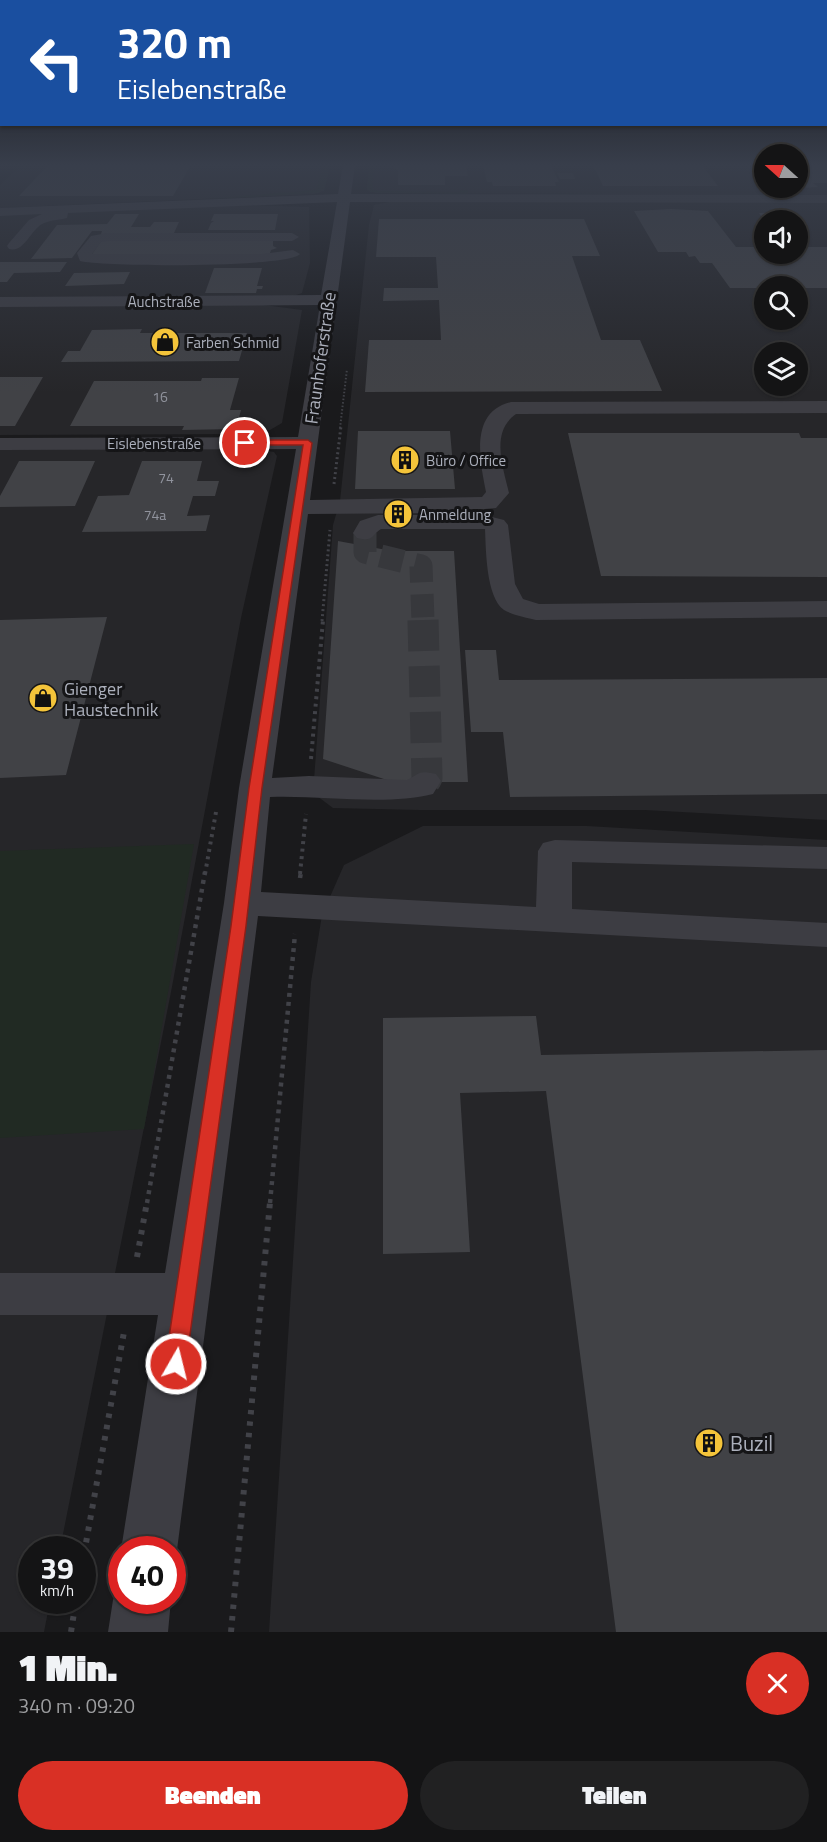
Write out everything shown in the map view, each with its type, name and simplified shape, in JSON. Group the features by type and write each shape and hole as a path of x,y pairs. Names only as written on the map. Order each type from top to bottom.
{"street":[{"path":"14,246 18,241"},
{"path":"94,241 84,254 85,258 262,260 305,255 336,255"},
{"path":"290,241 287,243 286,250 305,255"},
{"name":"Fraunhoferstraße","path":"151,1536 242,903 255,788 338,241"},
{"name":"Auchstraße","path":"0,302 328,300"},
{"path":"298,507 440,506 488,503 498,493 489,434 499,414 511,408 827,407"},
{"name":"Eislebenstraße","path":"0,444 308,443"},
{"path":"365,533 368,526 378,522 484,522 496,525 502,584 513,603 536,612 827,609"},
{"path":"255,788 309,786 407,790 422,787 425,782"},
{"path":"554,920 555,851 827,858"},
{"path":"242,903 827,935"},
{"path":"0,1294 186,1294"},
{"path":"138,1632 140,1614"}],"path":[{"path":"87,1536 217,806"},
{"path":"71,1632 74,1614"}],"shaded area":[{"path":"0,241 310,241 310,263 302,293 293,296 0,298"},
{"path":"367,241 754,241 754,264 808,264 808,241 827,241 827,820 645,810 333,808 313,793 333,525 340,501"},
{"path":"0,304 264,305 302,310 282,423 270,430 243,434 0,435"},
{"path":"223,448 262,450 274,452 277,456 241,618 171,992 63,1536 18,1536 18,1614 47,1614 44,1632 0,1632 0,450"},
{"path":"423,826 587,826 827,840 827,1632 269,1632 311,982 322,915 344,865"},
{"path":"194,844 144,1129 0,1138 0,851"}],"building":[{"path":"45,241 84,241 72,258 31,259"},
{"path":"101,241 273,241 273,246 277,248 271,250 269,256 90,257"},
{"path":"377,241 594,241 600,256 572,256 601,340 640,340 662,391 365,392 369,340 441,340 439,300 383,301 384,288 438,288 436,257 376,257"},
{"path":"652,241 731,241 736,247 754,247 754,264 808,264 808,247 827,247 827,288 808,288 808,276 754,276 754,288 730,288 712,263 700,263 695,256 689,257 686,252 658,252"},
{"path":"0,262 67,262 60,272 14,273 7,282 0,282"},
{"path":"214,268 262,268 257,286 263,286 262,289 257,289 256,293 205,293"},
{"path":"130,272 124,284 65,286 74,273"},
{"name":"Farben Schmid","path":"142,329 140,333 247,333 239,361 61,362 68,351 80,351 92,330"},
{"path":"0,377 43,377 15,426 0,426"},
{"path":"202,378 239,378 230,410 241,410 236,429 182,430 184,426 70,426 94,381 201,381"},
{"name":"Büro / Office","path":"358,431 450,431 455,489 355,489"},
{"path":"568,433 799,433 801,438 827,438 827,577 601,576"},
{"path":"19,461 95,461 75,506 0,507 0,496"},
{"path":"142,461 202,461 197,481 219,481 215,496 193,496 187,516 210,515 206,531 82,532 98,496 129,495"},
{"path":"338,541 392,551 454,551 468,782 393,782 323,759"},
{"name":"Gienger Haustechnik","path":"107,617 66,775 0,778 0,620"},
{"path":"465,650 496,650 499,680 827,678 827,794 510,797 503,732 471,732"},
{"name":"Buzil","path":"536,1016 541,1055 827,1050 827,1632 616,1632 546,1091 460,1093 470,1252 383,1254 383,1018"}],"tunnel":[{"path":"365,533 365,552 421,566 423,621"},
{"path":"423,620 427,778 425,781"}],"place":[{"name":"Farben Schmid","path":"165,342"},
{"name":"Büro / Office","path":"405,460"},
{"name":"Anmeldung","path":"398,514"},
{"name":"Gienger Haustechnik","path":"43,698"},
{"name":"Buzil","path":"709,1443"}],"route":[{"path":"176,1364 238,926 255,788 308,443 245,443"}]}
